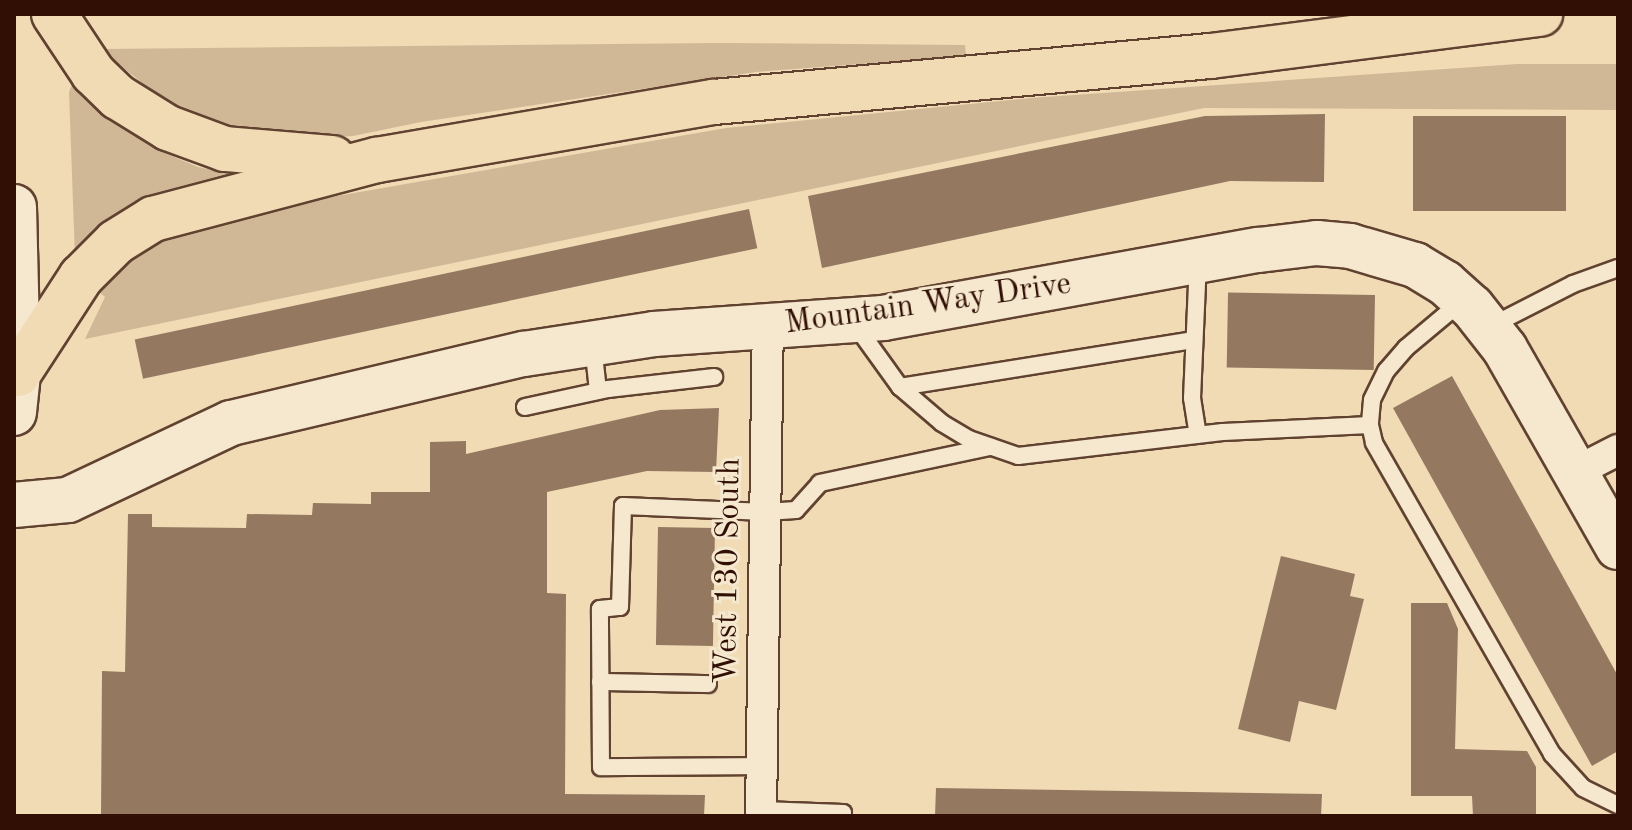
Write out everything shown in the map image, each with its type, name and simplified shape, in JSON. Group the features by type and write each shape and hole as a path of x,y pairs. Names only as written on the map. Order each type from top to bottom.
{"highway":[{"path":"54,14 72,46 102,81 118,97 168,128 225,149 273,156 377,160"},
{"path":"15,385 81,277 116,242 153,219 377,160 714,102 1211,56 1540,14"}],"street":[{"path":"14,207 15,385"},
{"name":"Mountain Way Drive","path":"14,505 68,500 231,423 524,354 592,342 717,328 853,322 1317,243 1350,246 1415,265 1477,313 1577,471 1618,547"},
{"name":"West 130 South","path":"762,813 768,327"},
{"path":"1577,471 1618,450"}],"lane":[{"path":"1198,261 1192,398 1198,435"},
{"path":"1618,268 1477,313 1406,348 1386,371 1372,400 1370,425 1374,443 1552,754 1583,788 1618,805"},
{"path":"853,322 900,387 942,423 969,439 1018,456 1198,435 1370,425"},
{"path":"900,387 1194,340"},
{"path":"592,342 598,391"},
{"path":"525,407 598,391 714,377"},
{"path":"762,766 601,767 600,609 620,607 623,506 766,512 796,510 820,483 990,447"},
{"path":"600,682 708,684"},
{"path":"762,813 843,813 843,816"}],"shaded area":[{"path":"718,43 965,45 966,56 756,72 421,122 353,136 314,138 241,132 205,119 166,102 100,49"},
{"path":"1517,64 1618,64 1618,110 1204,108 85,339 105,297 99,292 120,266 144,245 199,220 726,128 1031,98"},
{"path":"72,85 110,119 167,154 198,167 241,176 75,258 69,92"}],"building":[{"path":"1325,114 1324,182 1230,181 822,268 808,196 1205,116"},
{"path":"1413,116 1566,116 1566,211 1413,211"},
{"path":"749,209 757,248 143,379 135,340"},
{"path":"1228,292 1375,295 1374,370 1227,367"},
{"path":"1452,376 1618,676 1618,751 1592,766 1393,408"},
{"path":"719,408 716,472 647,471 547,492 547,593 566,594 565,794 705,795 704,816 101,816 102,671 125,672 128,514 152,514 152,527 246,528 247,514 312,515 313,503 371,504 371,492 430,492 430,442 466,441 466,454 660,410"},
{"path":"658,527 715,528 713,646 656,645"},
{"path":"1281,556 1355,574 1350,596 1364,599 1336,710 1299,701 1290,742 1238,729"},
{"path":"1411,603 1447,603 1458,629 1455,749 1527,751 1536,767 1536,816 1473,816 1472,796 1411,796"},
{"path":"936,788 1322,794 1321,816 935,816"}]}
